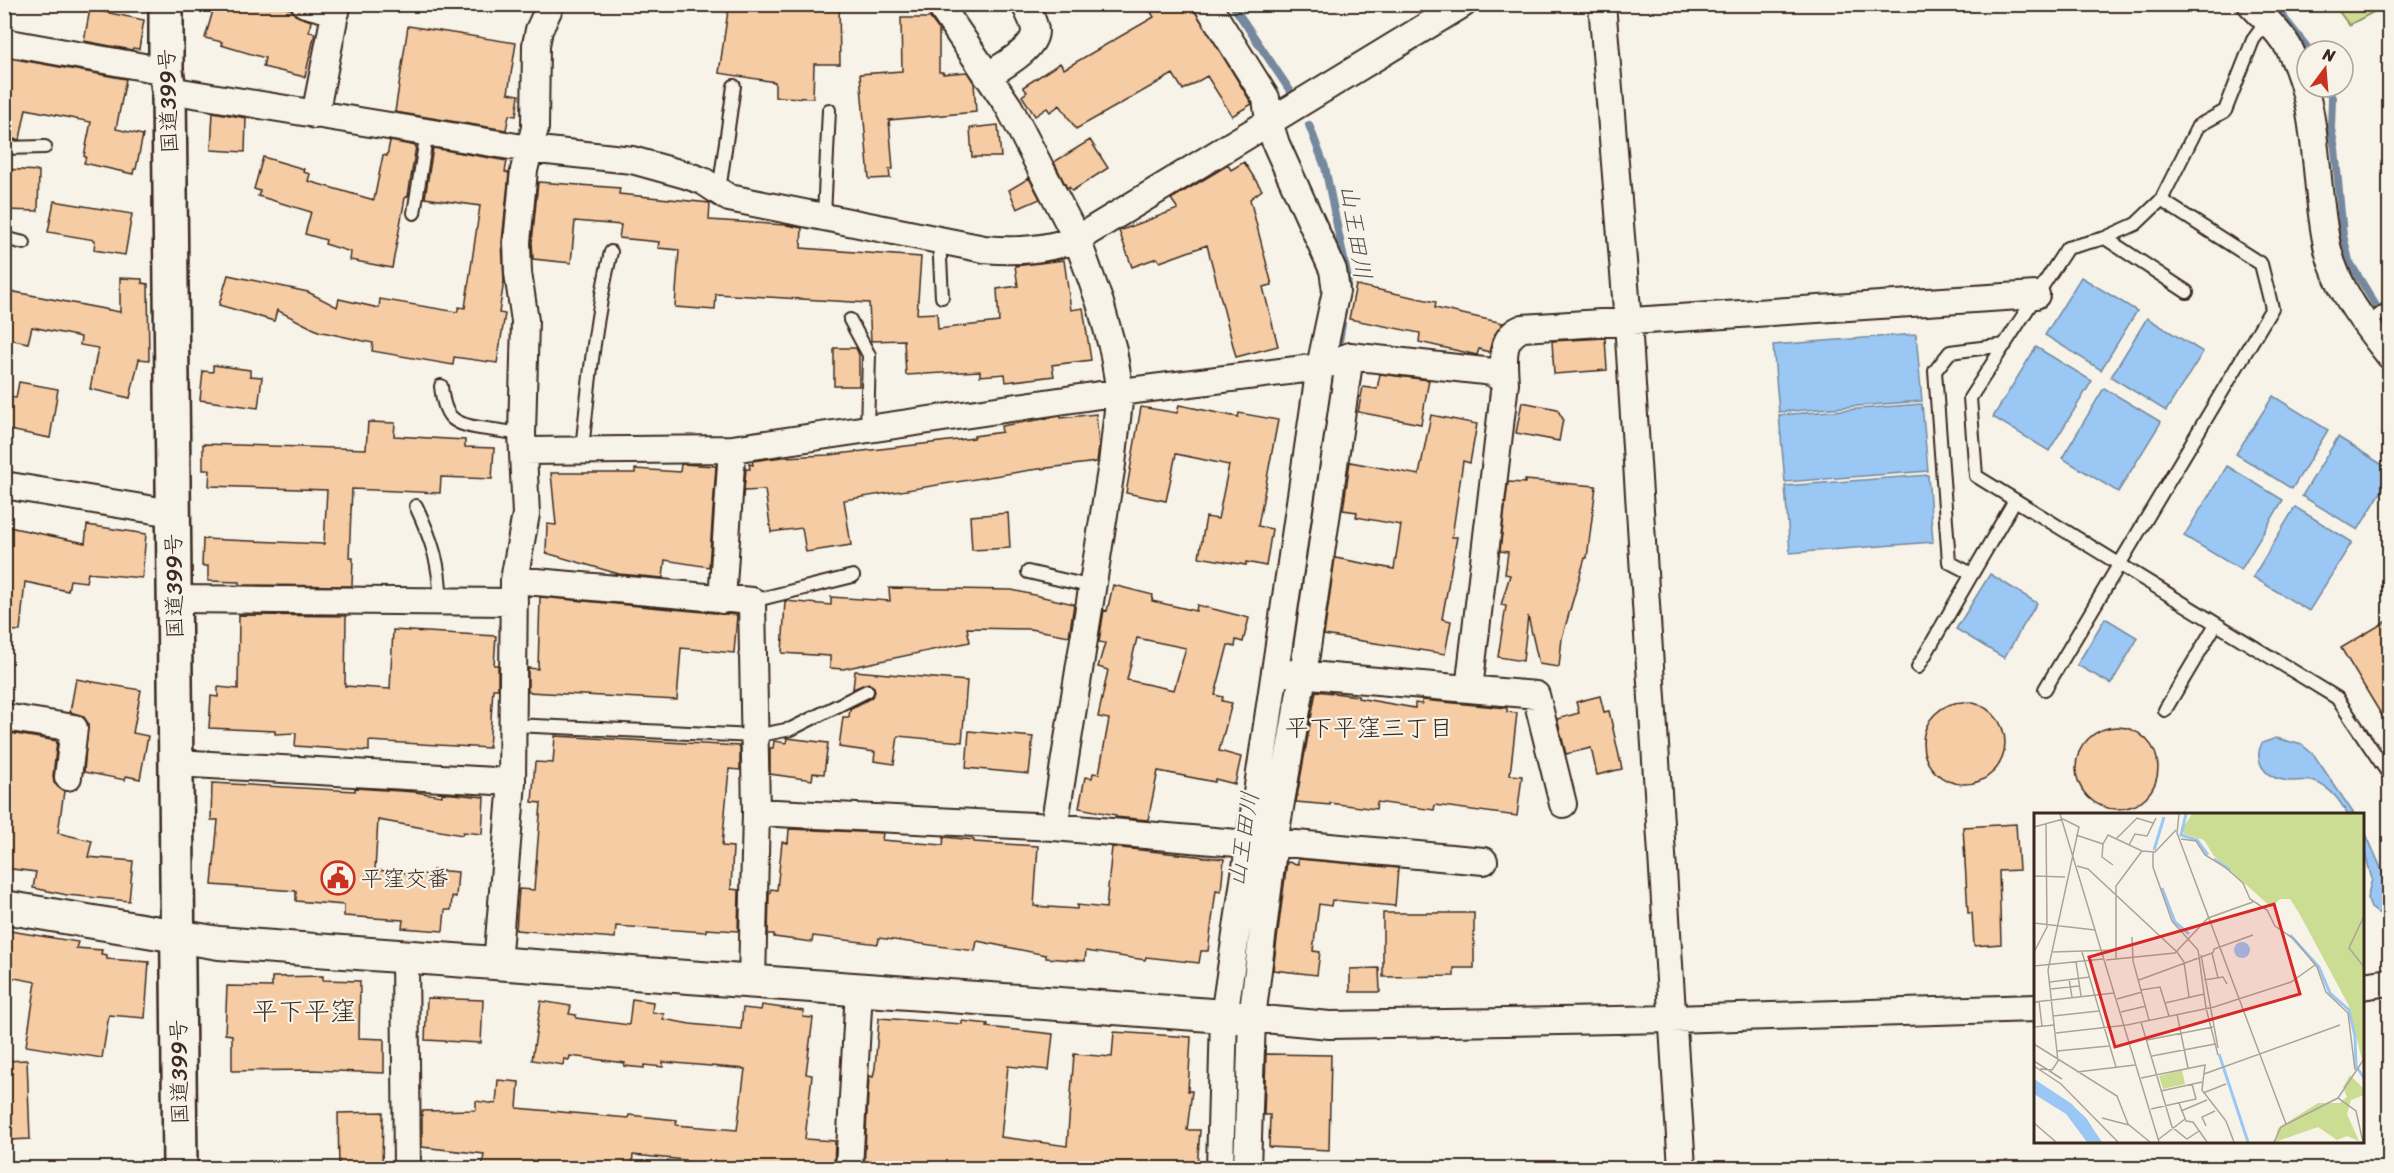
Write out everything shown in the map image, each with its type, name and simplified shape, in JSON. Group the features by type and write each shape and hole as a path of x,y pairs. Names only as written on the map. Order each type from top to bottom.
{"highway":[{"name":"国道399号","path":"166,4 180,1168"}],"street":[{"path":"305,4 337,8 315,115"},
{"path":"497,964 512,782 514,591 526,514 523,443 525,321 519,284 517,242 520,197 529,148 536,129 536,45 539,30 551,4"},
{"path":"939,4 1009,107 1077,239 1100,303 1113,350 1120,392 1112,464 1054,827"},
{"path":"987,76 1016,57 1033,41 1035,30 1025,4"},
{"path":"1207,4 1266,98 1269,122 1276,144 1333,270 1336,291 1320,367 1248,844 1238,1017 1220,1168"},
{"path":"4,42 315,115 529,148 632,160 686,175 729,198 939,238 984,249 1007,251 1048,249 1077,239 1463,4"},
{"path":"1602,4 1628,322 1682,1168"},
{"path":"2259,13 2289,48 2308,100 2328,251 2345,294 2390,356"},
{"path":"1470,689 1505,383 1505,342 1512,332 1522,328 2036,295"},
{"path":"523,443 582,450 732,449 1120,392 1320,367 1350,357 1493,372 1505,383"},
{"path":"1247,1168 1238,1017 1274,842 1302,675 1350,357"},
{"path":"722,600 732,449"},
{"path":"4,485 172,513"},
{"path":"174,599 440,601 514,591 752,601 756,812 752,981"},
{"path":"1275,672 1536,695 1563,804"},
{"path":"4,717 74,728 68,777"},
{"path":"176,763 512,782"},
{"path":"756,812 1054,827 1248,844"},
{"path":"1274,842 1484,861"},
{"path":"4,907 219,944 752,981 1330,1025 1672,1019 2034,1008"},
{"path":"405,958 407,1168"},
{"path":"2364,986 2390,982"},
{"path":"849,1168 859,990"}],"lane":[{"path":"2259,13 2253,40 2225,111 2198,126 2161,200 2136,224 2105,237 2067,248 1970,398 1976,476 2337,698 2390,776"},
{"path":"719,191 734,86"},
{"path":"824,216 829,110"},
{"path":"414,213 427,132"},
{"path":"4,148 45,147"},
{"path":"2044,689 2272,308 2261,264 2161,200"},
{"path":"2105,237 2187,292"},
{"path":"4,238 24,243"},
{"path":"939,238 942,297"},
{"path":"582,450 593,346 611,252"},
{"path":"2366,325 2390,307"},
{"path":"850,320 869,355 867,429"},
{"path":"1972,574 1949,562 1935,371 1950,351 2005,345"},
{"path":"441,386 443,403 453,420 462,425 523,443"},
{"path":"1918,667 2015,500"},
{"path":"416,506 431,538 438,562 440,601"},
{"path":"1028,572 1092,587"},
{"path":"752,601 853,576"},
{"path":"2166,710 2216,624"},
{"path":"513,725 755,736 791,729 867,691"}],"green space":[{"path":"2334,4 2389,4 2349,25 2334,5"}],"water":[{"path":"2081,277 2137,311 2101,370 2045,335"},
{"path":"2147,318 2203,352 2166,411 2111,377"},
{"path":"1916,334 1922,401 1779,412 1773,345"},
{"path":"2036,347 2092,381 2049,451 1993,417"},
{"path":"2104,388 2161,422 2118,492 2062,458"},
{"path":"2273,396 2328,430 2292,489 2236,454"},
{"path":"1922,404 1928,471 1785,482 1779,415"},
{"path":"2338,437 2389,469 2389,479 2358,530 2302,496"},
{"path":"2227,466 2283,500 2241,570 2184,536"},
{"path":"1928,475 1933,542 1790,553 1785,486"},
{"path":"2295,507 2352,542 2309,611 2253,577"},
{"path":"1990,574 2037,603 2004,658 1956,629"},
{"path":"2105,618 2138,638 2111,684 2077,665"},
{"path":"2276,738 2302,745 2314,755 2353,813 2346,813 2334,795 2321,785 2311,781 2283,780 2270,775 2262,767 2260,761 2262,743"},
{"path":"2364,829 2384,875 2389,880 2389,916 2371,908 2367,898 2372,879 2364,851"}],"building":[{"path":"215,4 271,4 291,9 295,15 311,21 309,32 315,33 305,77 263,67 265,58 205,38"},
{"path":"729,4 839,4 840,64 814,64 813,98 775,97 775,82 719,73"},
{"path":"1146,4 1191,4 1252,104 1232,116 1207,76 1183,90 1173,74 1076,129 1060,105 1050,112 1047,108 1035,116 1022,96 1027,92 1023,87 1060,63 1064,69 1154,17"},
{"path":"90,9 144,20 139,49 133,48 132,50 84,41"},
{"path":"901,18 930,18 939,30 939,72 943,74 967,72 974,83 976,112 889,120 893,169 889,169 890,178 869,179 860,74 902,71"},
{"path":"408,26 516,43 508,93 519,95 516,116 509,115 506,130 395,112"},
{"path":"4,57 126,79 116,129 143,135 133,174 84,163 91,122 26,109 20,139 4,140"},
{"path":"213,112 246,118 245,152 211,150"},
{"path":"998,125 1001,157 972,157 970,128"},
{"path":"1090,140 1108,168 1072,191 1069,187 1067,188 1054,162"},
{"path":"390,141 416,146 408,196 405,198 392,268 350,260 351,252 325,244 326,240 305,234 311,212 258,196 260,191 254,189 263,157 304,169 303,172 310,174 308,181 374,200 383,155 387,156"},
{"path":"433,148 507,161 505,172 509,173 502,242 504,281 499,313 505,314 497,363 454,357 453,365 372,351 373,343 318,331 277,310 274,321 219,305 228,275 308,292 337,307 339,299 379,308 380,299 457,312 459,307 465,308 480,206 425,198"},
{"path":"1244,162 1262,190 1250,199 1272,285 1263,287 1278,346 1236,357 1207,245 1160,262 1157,258 1132,267 1119,231 1178,209 1171,199 1228,165 1231,170"},
{"path":"4,169 39,171 38,211 4,210"},
{"path":"1029,178 1040,199 1017,209 1009,190"},
{"path":"538,182 620,188 619,194 710,203 709,220 802,228 801,248 921,257 917,314 937,313 938,329 999,322 997,289 1018,286 1015,266 1064,260 1071,310 1083,308 1091,360 1052,365 1054,376 1006,382 1005,374 980,376 980,371 906,375 904,340 871,341 869,303 716,294 715,310 675,307 679,250 658,248 659,242 619,238 621,225 575,221 571,263 533,259 532,242"},
{"path":"54,201 132,214 125,255 94,250 95,240 48,232"},
{"path":"120,278 142,279 142,283 148,284 149,360 139,359 130,398 90,389 98,348 80,345 81,337 32,327 28,343 4,338 4,290 120,312"},
{"path":"1356,285 1436,302 1435,308 1503,323 1493,337 1489,352 1479,349 1477,355 1419,342 1420,333 1349,319"},
{"path":"1605,338 1607,370 1554,374 1552,341"},
{"path":"834,348 856,348 859,355 859,386 834,386"},
{"path":"213,365 250,370 250,376 262,377 258,408 200,400 203,371 213,372"},
{"path":"1380,374 1429,380 1421,424 1358,412 1363,387 1377,389"},
{"path":"19,382 58,389 50,438 4,429 4,396 16,398"},
{"path":"1522,402 1557,409 1563,419 1559,441 1516,433"},
{"path":"1179,405 1238,417 1239,413 1278,420 1258,526 1272,529 1266,566 1199,557 1206,517 1218,519 1229,465 1176,454 1166,501 1126,493 1141,407 1177,413"},
{"path":"1096,414 1099,446 1097,462 1031,470 844,500 851,545 806,552 802,528 771,532 765,490 744,491 746,469 750,469 749,464 753,465 752,461 829,455 974,438 974,436 1002,432 1001,426 1061,416 1061,418"},
{"path":"1431,415 1477,424 1470,463 1463,461 1452,537 1457,537 1442,619 1451,621 1445,654 1324,635 1335,558 1394,569 1401,525 1356,517 1357,512 1343,510 1350,462 1419,475"},
{"path":"368,422 395,423 394,436 465,440 465,447 494,448 492,479 441,477 440,493 352,489 349,558 353,558 352,586 239,585 239,582 208,581 208,566 202,566 203,539 324,544 327,490 209,486 210,470 203,470 203,444 366,449"},
{"path":"681,464 716,466 709,567 665,560 663,578 619,574 546,553 547,524 556,525 551,473 635,473 635,469 680,472"},
{"path":"1525,480 1596,486 1587,558 1585,558 1562,638 1559,667 1539,664 1528,616 1523,661 1498,657 1506,606 1501,605 1510,575 1505,574 1508,552 1500,551 1508,482 1525,483"},
{"path":"1008,513 1010,548 972,550 970,516"},
{"path":"87,525 146,534 142,578 88,573 86,582 70,580 68,591 25,582 20,631 4,630 4,526 85,543"},
{"path":"1113,585 1153,595 1152,601 1196,611 1197,605 1249,618 1243,642 1236,640 1235,647 1228,645 1215,695 1223,697 1222,701 1232,703 1219,751 1241,757 1235,784 1158,771 1148,820 1115,817 1116,815 1079,808 1085,777 1092,778 1093,773 1099,774 1109,719 1098,717 1108,670 1098,667 1105,643 1099,642 1104,610 1107,611","holes":["1137,638 1186,648 1174,690 1127,680"]},
{"path":"889,588 1012,590 1074,604 1069,636 1030,629 967,628 970,642 843,669 830,668 830,656 782,653 785,601 831,605 831,597 890,601"},
{"path":"540,597 737,615 734,653 681,648 677,700 528,692 528,668 538,669"},
{"path":"239,615 346,616 345,686 390,689 393,630 496,636 494,665 498,665 498,689 493,689 489,748 369,741 369,751 295,746 296,733 275,734 275,731 209,728 211,696 218,697 218,687 238,689"},
{"path":"2390,619 2390,729 2341,648"},
{"path":"855,671 967,681 962,742 898,736 894,764 874,761 875,752 839,747 843,717 849,717 850,709 871,698 875,692 874,687 868,683 853,689"},
{"path":"76,679 141,690 133,733 148,736 140,779 126,776 125,780 84,772 88,723 83,716 70,712"},
{"path":"1316,691 1358,696 1358,698 1415,708 1415,703 1422,704 1422,700 1507,708 1507,712 1517,713 1510,775 1522,776 1517,816 1435,805 1434,810 1377,802 1376,809 1330,803 1330,805 1296,802"},
{"path":"1600,696 1604,712 1609,711 1622,769 1597,775 1591,748 1566,754 1557,719 1579,713 1576,702"},
{"path":"1956,702 1972,702 1987,709 1998,720 2005,735 2002,759 1993,772 1972,784 1956,784 1941,777 1930,766 1923,751 1923,735 1930,720 1941,709"},
{"path":"2109,727 2125,727 2140,734 2151,745 2158,760 2155,784 2146,797 2125,809 2109,809 2094,802 2083,791 2076,776 2076,760 2083,745 2094,734"},
{"path":"969,731 1033,737 1029,774 966,768"},
{"path":"4,732 57,741 53,776 54,783 64,791 58,833 92,841 88,857 133,861 129,901 67,895 33,888 36,872 4,868"},
{"path":"555,736 740,746 740,770 729,769 722,846 733,847 731,889 739,890 738,931 706,929 706,932 616,926 615,938 516,930 519,889 534,890 541,803 532,802 535,762 553,763"},
{"path":"787,738 828,743 824,774 813,773 812,780 770,774 770,748 773,748 774,741 786,743"},
{"path":"212,783 355,791 355,788 442,796 442,793 484,797 482,834 463,832 462,835 378,820 375,870 432,875 433,870 458,872 456,897 452,896 451,910 445,910 443,931 402,928 403,920 344,916 344,905 296,901 296,891 212,885 218,820 211,820"},
{"path":"2016,824 2019,870 1999,871 2001,944 1974,946 1972,913 1968,913 1963,827"},
{"path":"789,829 883,833 882,840 943,845 944,837 974,840 974,842 1038,846 1034,906 1077,909 1077,905 1106,908 1112,847 1224,859 1221,891 1216,890 1208,951 1201,951 1199,963 1146,957 1145,960 1086,951 1085,961 1046,958 1046,955 977,941 975,951 879,938 878,944 813,936 812,942 774,937 774,934 768,934 769,895 771,889 777,890 782,842 788,843"},
{"path":"1298,859 1398,868 1395,906 1332,900 1331,906 1319,904 1313,951 1320,952 1317,975 1273,970 1287,862 1298,864"},
{"path":"1383,913 1474,913 1474,968 1454,968 1454,976 1383,977"},
{"path":"4,930 78,942 76,948 102,950 101,954 107,955 107,959 149,962 145,1018 109,1015 102,1058 26,1046 36,982 4,976"},
{"path":"1379,968 1380,992 1350,992 1350,969"},
{"path":"323,976 323,980 360,981 359,1038 384,1039 384,1073 311,1070 232,1071 232,1035 225,1034 227,986 272,987 272,977"},
{"path":"427,998 483,1000 481,1043 425,1040"},
{"path":"632,999 653,1002 652,1012 664,1014 663,1019 690,1024 741,1029 743,1008 761,1010 762,1005 804,1011 803,1017 813,1018 806,1074 812,1075 805,1139 835,1141 834,1168 756,1168 724,1165 724,1168 684,1168 685,1160 633,1155 632,1168 482,1168 484,1154 422,1147 422,1111 476,1110 476,1101 496,1104 498,1080 519,1082 517,1108 628,1118 629,1115 677,1120 676,1125 737,1130 745,1069 663,1062 663,1067 644,1065 644,1068 624,1066 625,1063 570,1056 569,1060 564,1059 563,1065 532,1060 541,1001 571,1006 569,1014 576,1015 576,1018 629,1025"},
{"path":"879,1018 962,1024 962,1021 988,1024 987,1027 1053,1034 1049,1070 1008,1066 1001,1137 1067,1146 1074,1054 1112,1057 1114,1032 1191,1037 1188,1091 1192,1091 1187,1130 1200,1130 1197,1168 864,1168 869,1076 873,1077 875,1068"},
{"path":"1266,1054 1331,1055 1329,1150 1269,1147 1270,1115 1264,1115"},
{"path":"27,1060 30,1139 10,1140 9,1133 4,1133 4,1061"},
{"path":"383,1112 382,1168 339,1168 338,1113"}],"waterway":[{"name":"山王田川","path":"1232,4 1291,92"},
{"path":"2273,4 2301,39"},
{"path":"2332,99 2331,129 2335,148 2343,235 2349,261 2390,329"},
{"name":"山王田川","path":"1309,125 1325,167 1348,279 1346,293"},
{"name":"山王田川","path":"1338,347 1342,324"},
{"name":"山王田川","path":"1291,657 1330,398"},
{"name":"山王田川","path":"1275,756 1284,700"},
{"name":"山王田川","path":"1233,1168 1235,1100"}],"place":[{"name":"平窪交番","path":"338,878"}],"district":[{"name":"平下平窪三丁目","path":"1369,728"},
{"name":"平下平窪","path":"304,1011"}]}
